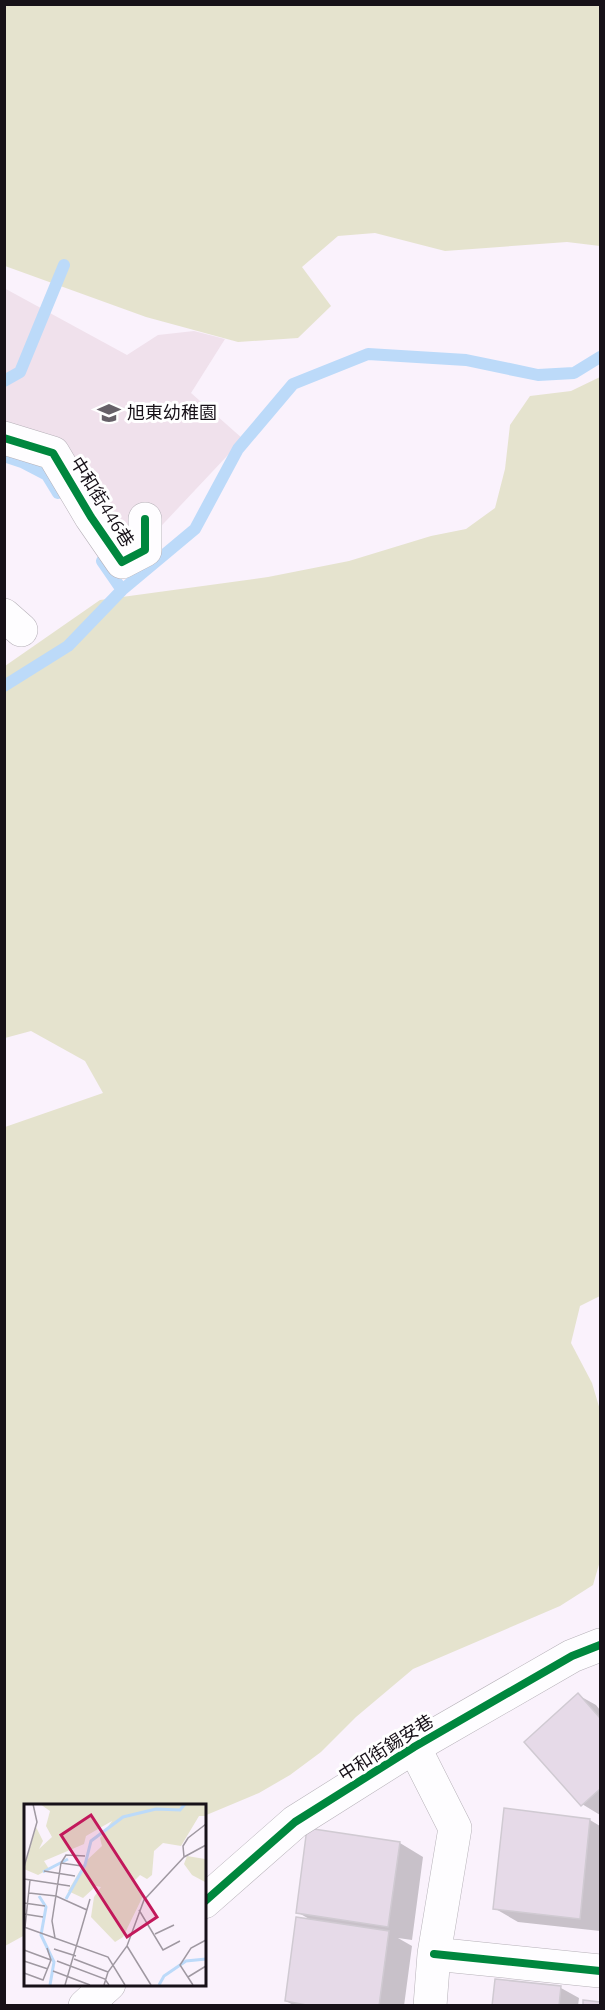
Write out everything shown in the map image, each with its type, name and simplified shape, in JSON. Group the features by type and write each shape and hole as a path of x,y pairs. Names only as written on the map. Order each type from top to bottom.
{"street":[{"name":"中和街446巷","path":"4,438 53,453 122,562 145,550 145,519"},
{"name":"中和街錫安巷","path":"206,1900 295,1822 414,1747 572,1656 600,1645"},
{"path":"414,1747 455,1828 435,1954 430,2006"},
{"path":"435,1954 600,1971"},
{"path":"85,2006 107,1986"}],"shaded area":[{"path":"4,5 600,5 600,246 567,242 445,251 375,233 338,236 302,267 331,306 298,338 238,342 146,317 5,266"},
{"name":"旭東幼稚園","path":"4,288 127,355 158,335 194,331 225,339 191,393 243,439 133,556 64,452 5,434"},
{"path":"600,377 600,1296 580,1306 571,1343 592,1383 600,1410 600,1561 593,1585 560,1606 413,1669 356,1717 321,1752 290,1775 259,1793 206,1815 206,1804 24,1804 24,1936 5,1946 5,1127 103,1093 85,1061 31,1031 5,1038 5,666 100,600 268,577 349,561 431,536 466,529 495,508 505,469 510,425 530,396 571,391"}],"building":[{"path":"578,1693 600,1718 600,1789 581,1806 524,1742"},
{"path":"504,1808 590,1819 580,1919 493,1909"},
{"path":"307,1828 400,1842 388,1927 296,1913"},
{"path":"296,1917 389,1931 379,2006 312,2006 285,2001"},
{"path":"495,1979 561,1986 559,2006 492,2006"},
{"path":"583,2000 600,2002 600,2006 583,2006"}],"waterway":[{"path":"4,381 20,372 64,265"},
{"path":"4,686 68,646 122,590 195,529 238,449 293,384 368,354 466,360 538,375 574,373 600,357"},
{"path":"4,456 47,475 58,493"},
{"path":"102,561 122,590"}],"cycle path":[{"path":"4,438 53,453 91,517 122,562 145,550 145,519"},
{"path":"206,1900 295,1822 414,1747 572,1656 600,1645"},
{"path":"434,1954 600,1971"}],"place":[{"name":"旭東幼稚園","path":"109,413"}]}
